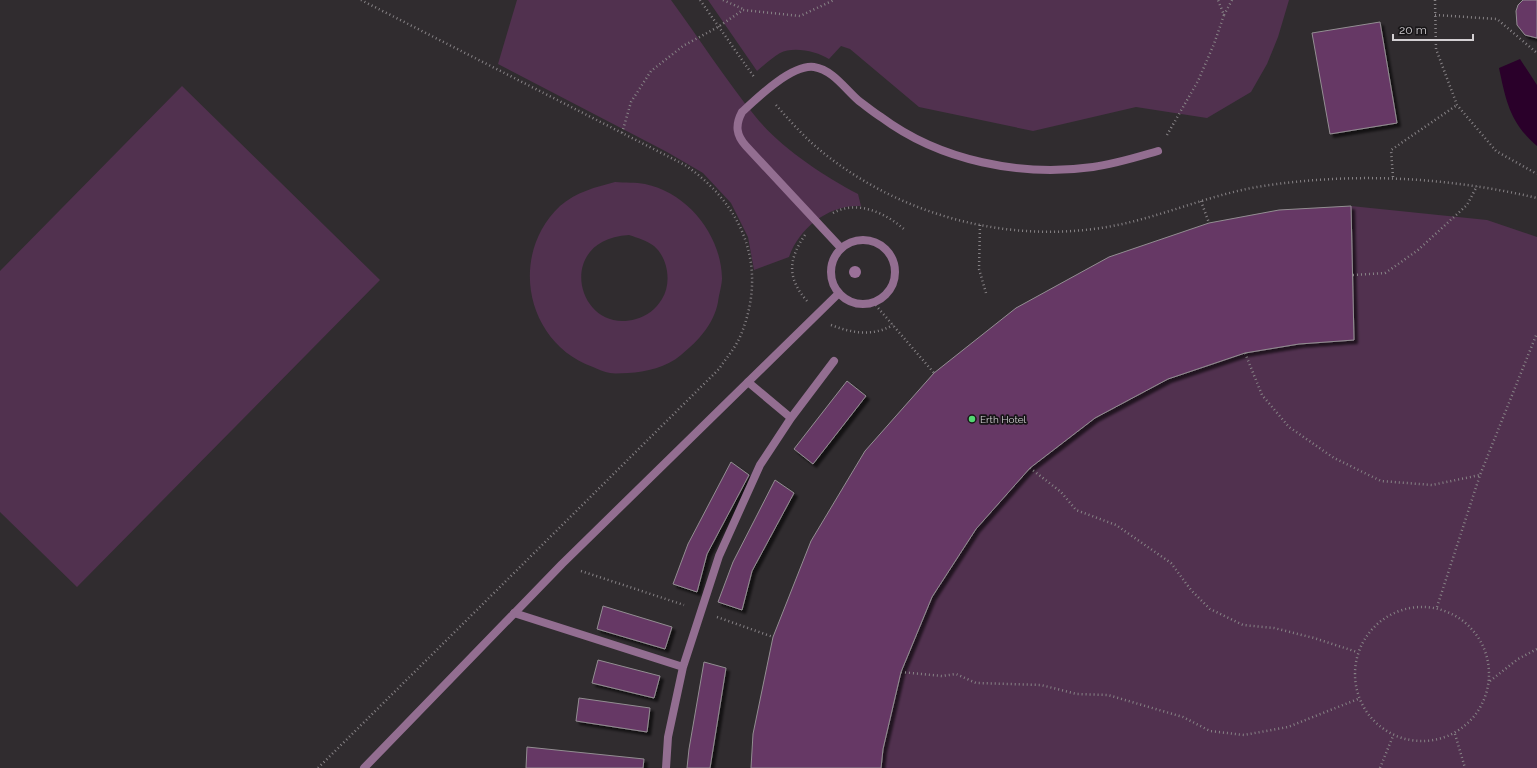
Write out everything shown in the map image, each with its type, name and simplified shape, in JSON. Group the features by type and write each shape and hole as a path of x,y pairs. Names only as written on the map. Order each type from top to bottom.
{"street":[{"path":"841,248 740,140 737,133 738,119 742,112 791,72 801,68 812,67 822,69 832,74 865,105 907,134 959,156 1006,167 1026,170 1053,170 1087,167 1127,160 1158,151"},
{"path":"863,240 874,242 883,247 890,255 894,265 892,285 886,294 873,302 857,303 847,300 839,293 833,284 831,274 832,263 841,248 853,241 863,240"},
{"path":"364,768 562,564 839,293"},
{"path":"666,768 668,737 683,667 719,556 760,465 791,418 834,361"},
{"path":"748,382 791,418"},
{"path":"514,613 683,667"}],"path":[{"path":"318,768 719,369 741,334 749,307 752,273 749,252 742,231 732,211 719,193 703,177 685,165 361,0"},
{"path":"700,0 765,93 798,129 821,150 872,186 900,200 933,213 980,225 1001,229 1036,232 1071,231 1106,227 1140,220 1201,201 1260,186 1305,180 1352,177 1393,177 1445,181 1537,198"},
{"path":"723,0 743,10 800,16 834,0"},
{"path":"1218,0 1224,15"},
{"path":"1158,151 1198,81 1214,44 1224,15 1232,0"},
{"path":"1435,0 1436,49 1457,105 1496,151 1537,174"},
{"path":"622,133 632,102 651,70 683,46 718,27 743,10"},
{"path":"1435,15 1497,18 1537,53"},
{"path":"1393,177 1391,150 1457,105"},
{"path":"1353,275 1385,273 1400,263 1418,250 1467,205 1477,186"},
{"path":"1201,201 1209,223"},
{"path":"893,325 884,330 871,333 849,332 827,324 796,289 792,273 792,258 806,233 837,210 857,208 872,210 884,214 905,230"},
{"path":"980,225 979,269 986,292"},
{"path":"873,302 934,373"},
{"path":"1436,607 1480,474 1537,333"},
{"path":"1245,353 1262,395 1289,427 1334,458 1381,481 1432,485 1480,474"},
{"path":"1030,468 1062,492 1076,510 1093,515 1116,525 1171,563 1191,590 1210,609 1243,625 1274,628 1314,638 1357,652"},
{"path":"562,564 773,637"},
{"path":"1436,607 1466,622 1486,649 1490,682 1479,712 1455,734 1424,742 1394,736 1372,721 1358,699 1354,676 1357,652 1374,624 1403,608 1436,607"},
{"path":"1490,682 1518,659 1537,649"},
{"path":"901,672 942,676 956,674 976,683 1041,685 1076,694 1108,694 1183,717 1210,731 1244,734 1288,727 1358,699"},
{"path":"1455,734 1465,768"},
{"path":"1380,768 1394,736"}],"shaded area":[{"path":"517,0 671,0 733,88 765,127 802,160 858,194 861,206 849,206 827,214 817,220 800,237 789,257 754,270 748,237 731,203 703,173 667,152 498,64"},
{"path":"708,0 1289,0 1278,37 1267,64 1251,92 1207,118 1136,107 1033,131 919,107 850,49 841,46 829,59 805,50 785,51 774,57 757,71"},
{"path":"1520,59 1537,85 1537,146 1521,129 1510,111 1499,68"},
{"path":"182,86 380,280 77,587 0,512 0,271"},
{"path":"615,182 645,184 661,189 675,196 688,206 709,232 716,246 722,278 718,302 713,318 699,338 681,355 663,366 628,373 610,373 593,367 570,355 552,339 539,318 532,296 530,272 534,248 544,226 560,206 566,201 586,191","holes":["629,235 648,242 659,251 663,257 667,271 667,286 660,303 647,314 636,319 616,320 599,314 588,301 582,285 582,268 590,252 605,240"]},
{"path":"1351,206 1487,220 1537,237 1537,768 881,768 883,749 901,672 932,597 976,529 1030,468 1095,418 1168,379 1245,353 1299,344 1354,340"}],"building":[{"path":"1523,0 1537,0 1537,38 1525,35 1517,25 1516,11 1518,5"},
{"path":"1380,22 1397,123 1330,134 1312,33"},
{"path":"1351,206 1354,340 1299,344 1245,353 1168,379 1095,418 1030,468 976,529 932,597 901,672 883,749 881,768 751,768 753,734 773,637 811,541 865,451 934,373 1016,308 1109,257 1209,223 1279,210"},
{"path":"847,381 866,396 813,464 794,449"},
{"path":"731,462 749,475 707,554 697,592 673,584 688,544"},
{"path":"775,480 794,493 752,571 742,610 718,602 733,562"},
{"path":"603,606 672,627 665,649 597,629"},
{"path":"598,660 660,676 654,698 592,683"},
{"path":"704,662 726,668 710,768 687,768 689,749"},
{"path":"579,698 650,708 647,732 576,721"},
{"path":"527,747 644,759 643,768 526,768"}],"place":[{"name":"Erth Hotel","path":"972,419"}]}
